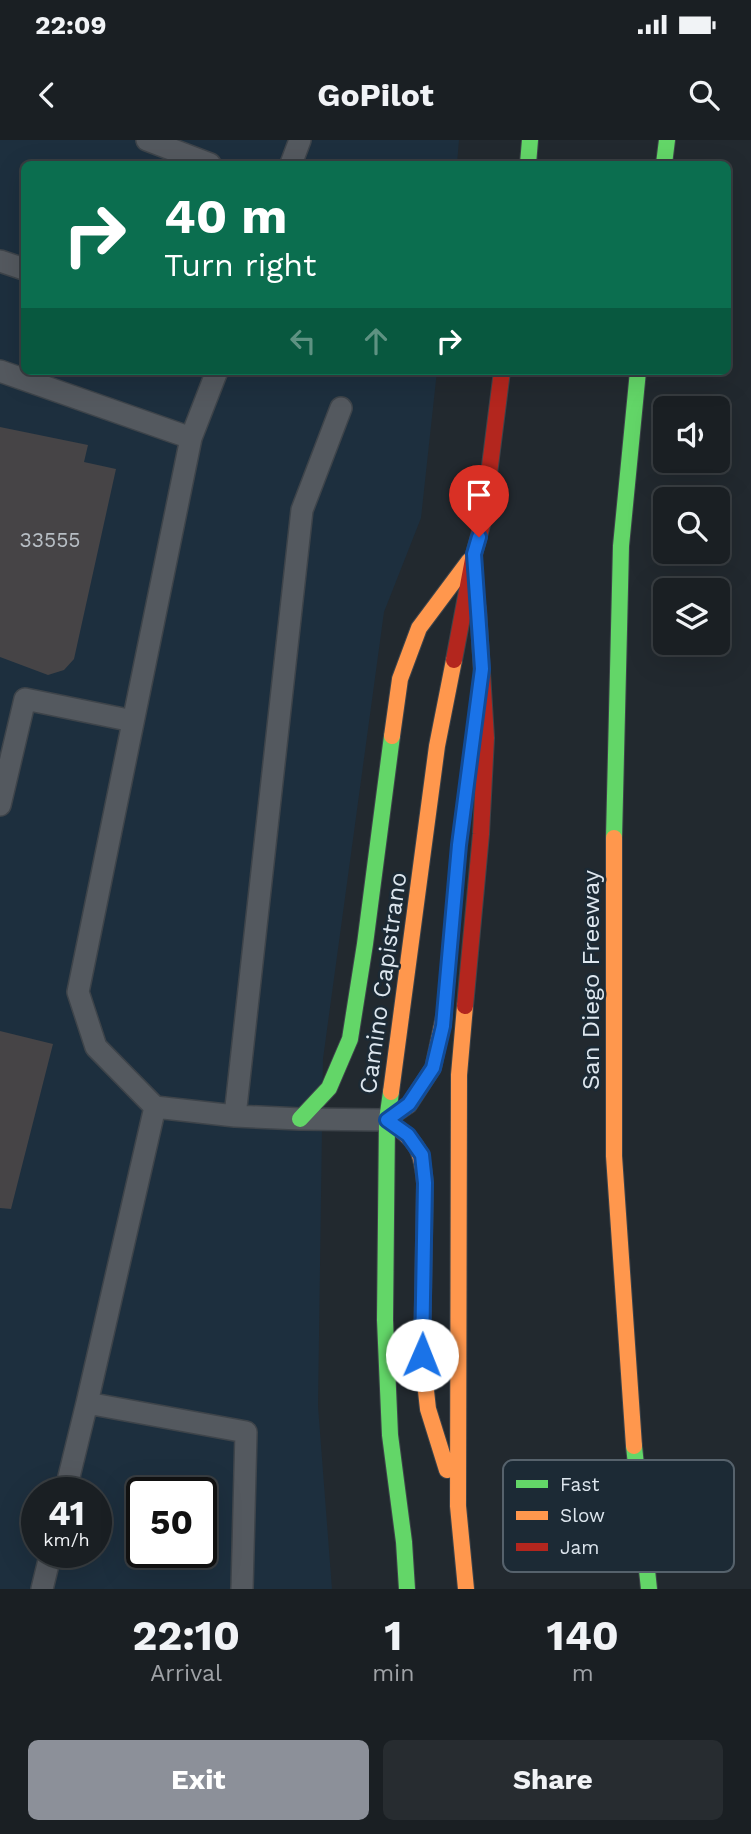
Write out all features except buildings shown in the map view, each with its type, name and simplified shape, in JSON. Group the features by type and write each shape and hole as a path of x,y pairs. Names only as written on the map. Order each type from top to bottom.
{"main road":[{"path":"528,161 530,140"},
{"path":"664,161 667,140"},
{"name":"Camino Capistrano","path":"407,1589 404,1542 390,1434 385,1320 387,1120 437,746 474,554 483,521 501,375"},
{"name":"San Diego Freeway","path":"636,1460 614,1156 613,870 621,545 638,375"},
{"path":"300,1119 329,1088 350,1039 400,679 419,628 474,554"},
{"name":"Camino Capistrano","path":"466,1589 458,1506 459,1075 481,834 486,738 474,554"},
{"path":"468,777 482,669"},
{"path":"446,998 443,1026 433,1068 409,1104 387,1120 408,1135 422,1155 425,1183 422,1355 428,1409 458,1506"},
{"path":"388,1577 404,1542"}],"lane":[{"path":"147,140 202,161"},
{"path":"292,161 300,140"},
{"path":"0,261 21,268"},
{"path":"0,371 191,438"},
{"path":"215,375 191,438 78,992 96,1047 155,1107 234,1116 387,1120"},
{"path":"234,1116 302,510 341,408"},
{"path":"0,805 25,699 133,721"},
{"path":"69,1477 155,1107"},
{"path":"87,1403 246,1432 242,1589"},
{"path":"42,1589 47,1568"}],"shaded area":[{"path":"0,140 459,140 457,161 21,161 21,375 437,375 421,518 384,612 323,1059 318,1406 332,1589 0,1589"}],"traffic: fast":[{"path":"528,161 530,140"},
{"path":"664,161 667,140"},
{"path":"614,838 621,546 638,375"},
{"path":"300,1119 329,1088 350,1039 392,736"},
{"path":"391,1092 387,1120 385,1320 390,1435 404,1542 407,1589"},
{"path":"634,1446 635,1460"},
{"path":"647,1572 649,1589"}],"traffic: slow":[{"path":"392,736 400,679 419,628 469,561"},
{"path":"391,1092 437,746 454,660"},
{"path":"614,838 614,1156 634,1446"},
{"path":"465,1006 459,1075 458,1506 466,1589"},
{"path":"444,1016 433,1068 409,1105 387,1120 416,1146 423,1171 422,1355 428,1409 447,1470"}],"traffic: jam":[{"path":"454,660 483,521 501,375"},
{"path":"465,1006 481,834 486,738 478,608"}],"route":[{"path":"422,1355 425,1183 422,1155 408,1135 387,1120 409,1104 433,1068 443,1026 459,845 482,669 474,554 479,537"}]}
